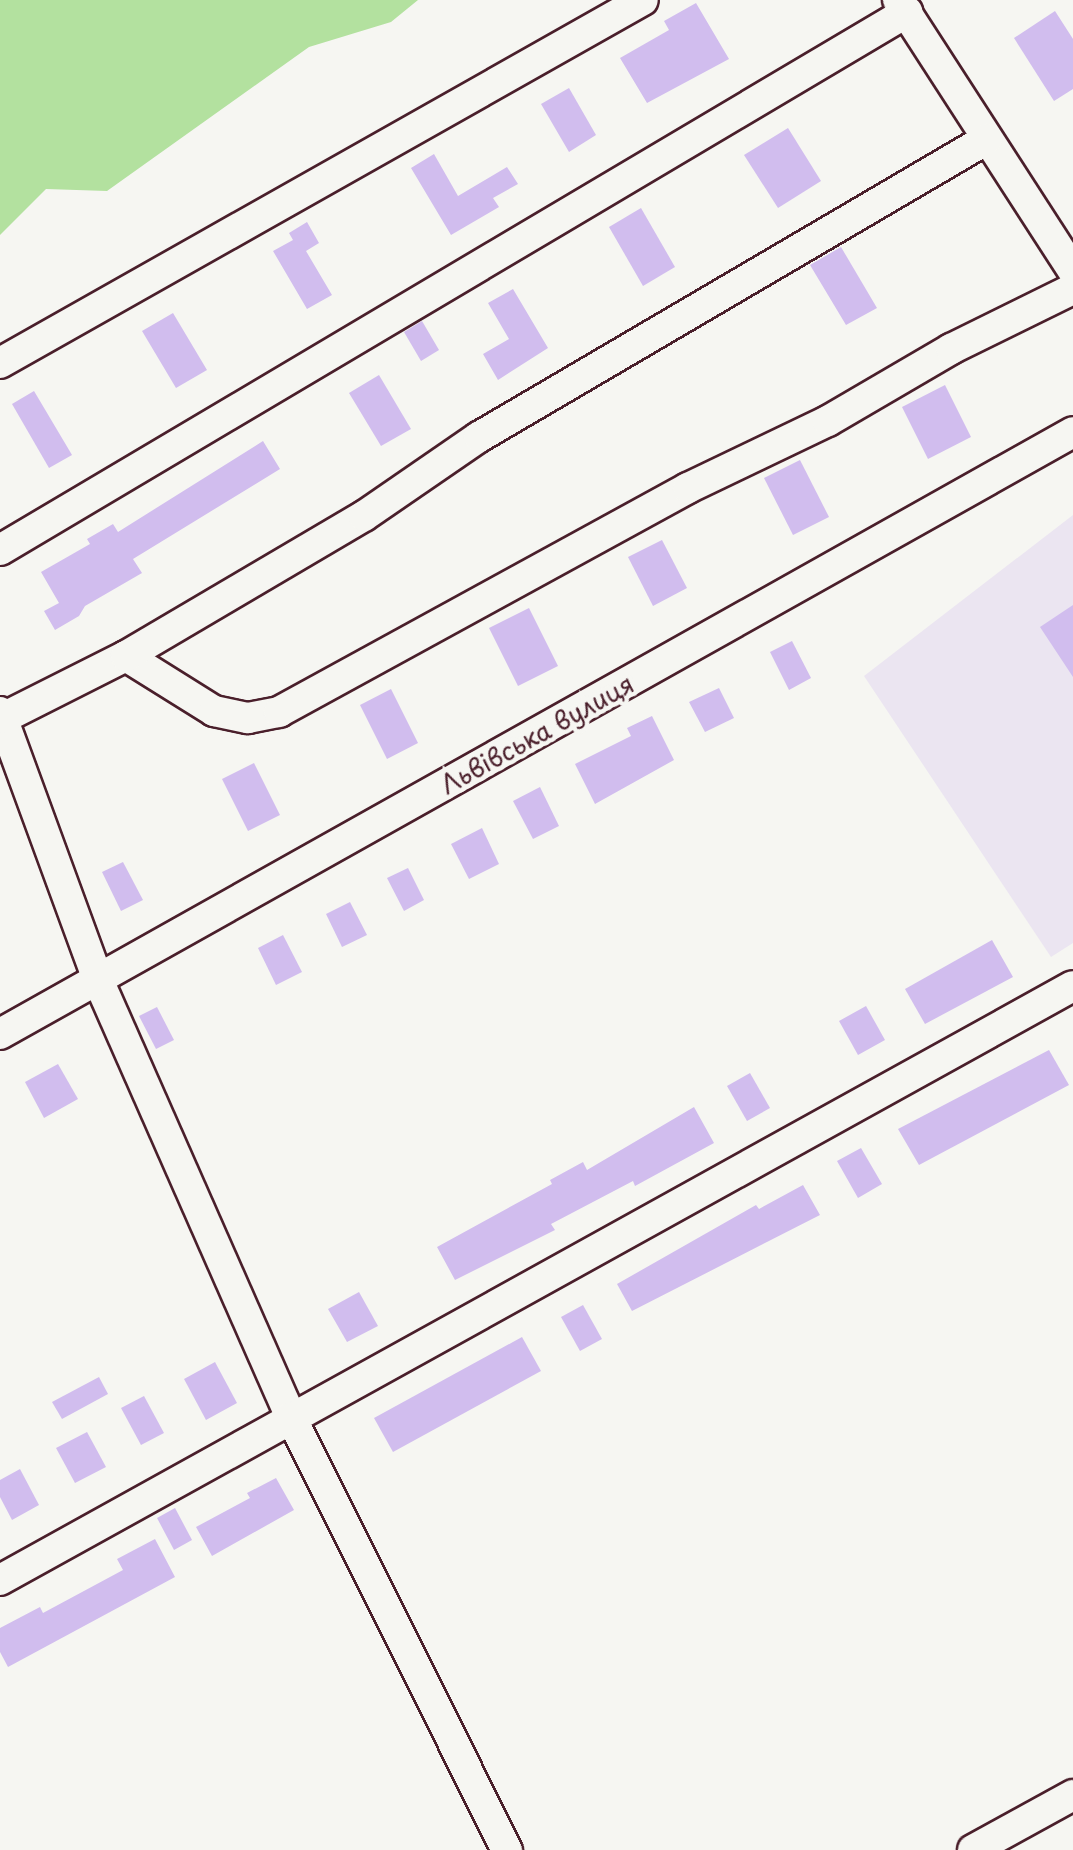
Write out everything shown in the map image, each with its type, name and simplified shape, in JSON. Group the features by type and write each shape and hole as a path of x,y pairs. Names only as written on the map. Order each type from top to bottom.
{"street":[{"path":"0,363 642,0"},
{"path":"0,550 902,6 1073,272"},
{"path":"506,1850 291,1417 99,982 1,715 126,656 364,516 479,437 987,140"},
{"path":"126,656 214,711 248,718 279,712 688,488 828,421 951,349 1073,289"},
{"name":"Львівська вулиця","path":"0,1034 99,982 1073,432"},
{"path":"0,1580 1073,986"},
{"path":"973,1850 1073,1795"}],"shaded area":[{"path":"1073,515 1073,943 1051,957 864,676"}],"green space":[{"path":"0,0 418,0 391,22 309,47 107,191 46,189 0,235"}],"building":[{"path":"696,3 729,59 647,103 620,58 669,30 664,21"},
{"path":"1055,11 1073,39 1073,89 1054,101 1014,38"},
{"path":"569,88 596,135 569,152 541,104"},
{"path":"788,128 821,181 778,208 744,155"},
{"path":"434,154 458,196 507,167 518,184 493,198 499,207 451,235 411,168"},
{"path":"641,208 675,267 643,286 609,227"},
{"path":"307,222 319,243 306,251 332,295 307,309 273,251 293,240 289,233"},
{"path":"841,247 877,308 846,325 810,265"},
{"path":"513,289 548,348 498,380 483,354 509,339 488,303"},
{"path":"173,313 207,370 176,388 142,331"},
{"path":"422,321 439,350 421,361 404,332"},
{"path":"379,375 411,429 381,446 349,393"},
{"path":"945,385 971,437 928,459 902,407"},
{"path":"34,391 72,455 49,468 12,404"},
{"path":"263,441 280,469 133,559 142,573 85,606 79,616 55,630 44,611 59,603 41,572 90,544 87,539 113,524 118,532"},
{"path":"800,460 829,517 793,535 764,478"},
{"path":"662,540 687,588 653,606 628,557"},
{"path":"1073,605 1073,677 1040,627"},
{"path":"529,608 558,666 518,686 489,628"},
{"path":"792,641 811,678 789,690 770,652"},
{"path":"719,688 734,718 705,732 689,702"},
{"path":"391,689 418,743 387,759 360,705"},
{"path":"652,716 674,760 595,804 575,764 631,736 627,728"},
{"path":"254,763 280,815 248,831 222,779"},
{"path":"540,787 559,826 533,839 513,801"},
{"path":"482,828 499,864 469,879 451,844"},
{"path":"123,862 143,900 121,911 102,872"},
{"path":"408,868 424,900 404,911 387,878"},
{"path":"350,902 367,935 342,947 326,914"},
{"path":"283,935 302,972 276,985 258,948"},
{"path":"992,940 1013,977 925,1024 905,989"},
{"path":"866,1006 885,1040 858,1055 839,1021"},
{"path":"157,1007 174,1040 156,1049 139,1016"},
{"path":"1049,1050 1069,1085 919,1165 898,1129"},
{"path":"58,1064 78,1099 44,1118 25,1082"},
{"path":"750,1073 770,1108 747,1121 727,1086"},
{"path":"694,1107 714,1143 635,1186 633,1181 551,1224 555,1230 455,1280 437,1247 552,1184 550,1180 583,1162 587,1170"},
{"path":"861,1148 882,1184 858,1198 837,1161"},
{"path":"803,1185 820,1215 632,1311 617,1284 756,1205 759,1209"},
{"path":"359,1292 378,1326 347,1342 328,1309"},
{"path":"583,1305 602,1339 580,1351 561,1317"},
{"path":"522,1337 541,1371 393,1452 374,1418"},
{"path":"215,1362 237,1403 206,1420 184,1379"},
{"path":"99,1377 108,1394 62,1419 52,1402"},
{"path":"144,1396 164,1433 141,1445 121,1408"},
{"path":"87,1432 106,1467 75,1483 56,1448"},
{"path":"20,1469 39,1505 12,1520 0,1497 0,1480"},
{"path":"276,1478 294,1510 212,1556 196,1527 250,1498 247,1493"},
{"path":"175,1508 192,1540 174,1550 157,1518"},
{"path":"155,1539 175,1577 8,1667 0,1652 0,1628 40,1607 43,1613 123,1570 117,1559"}]}
